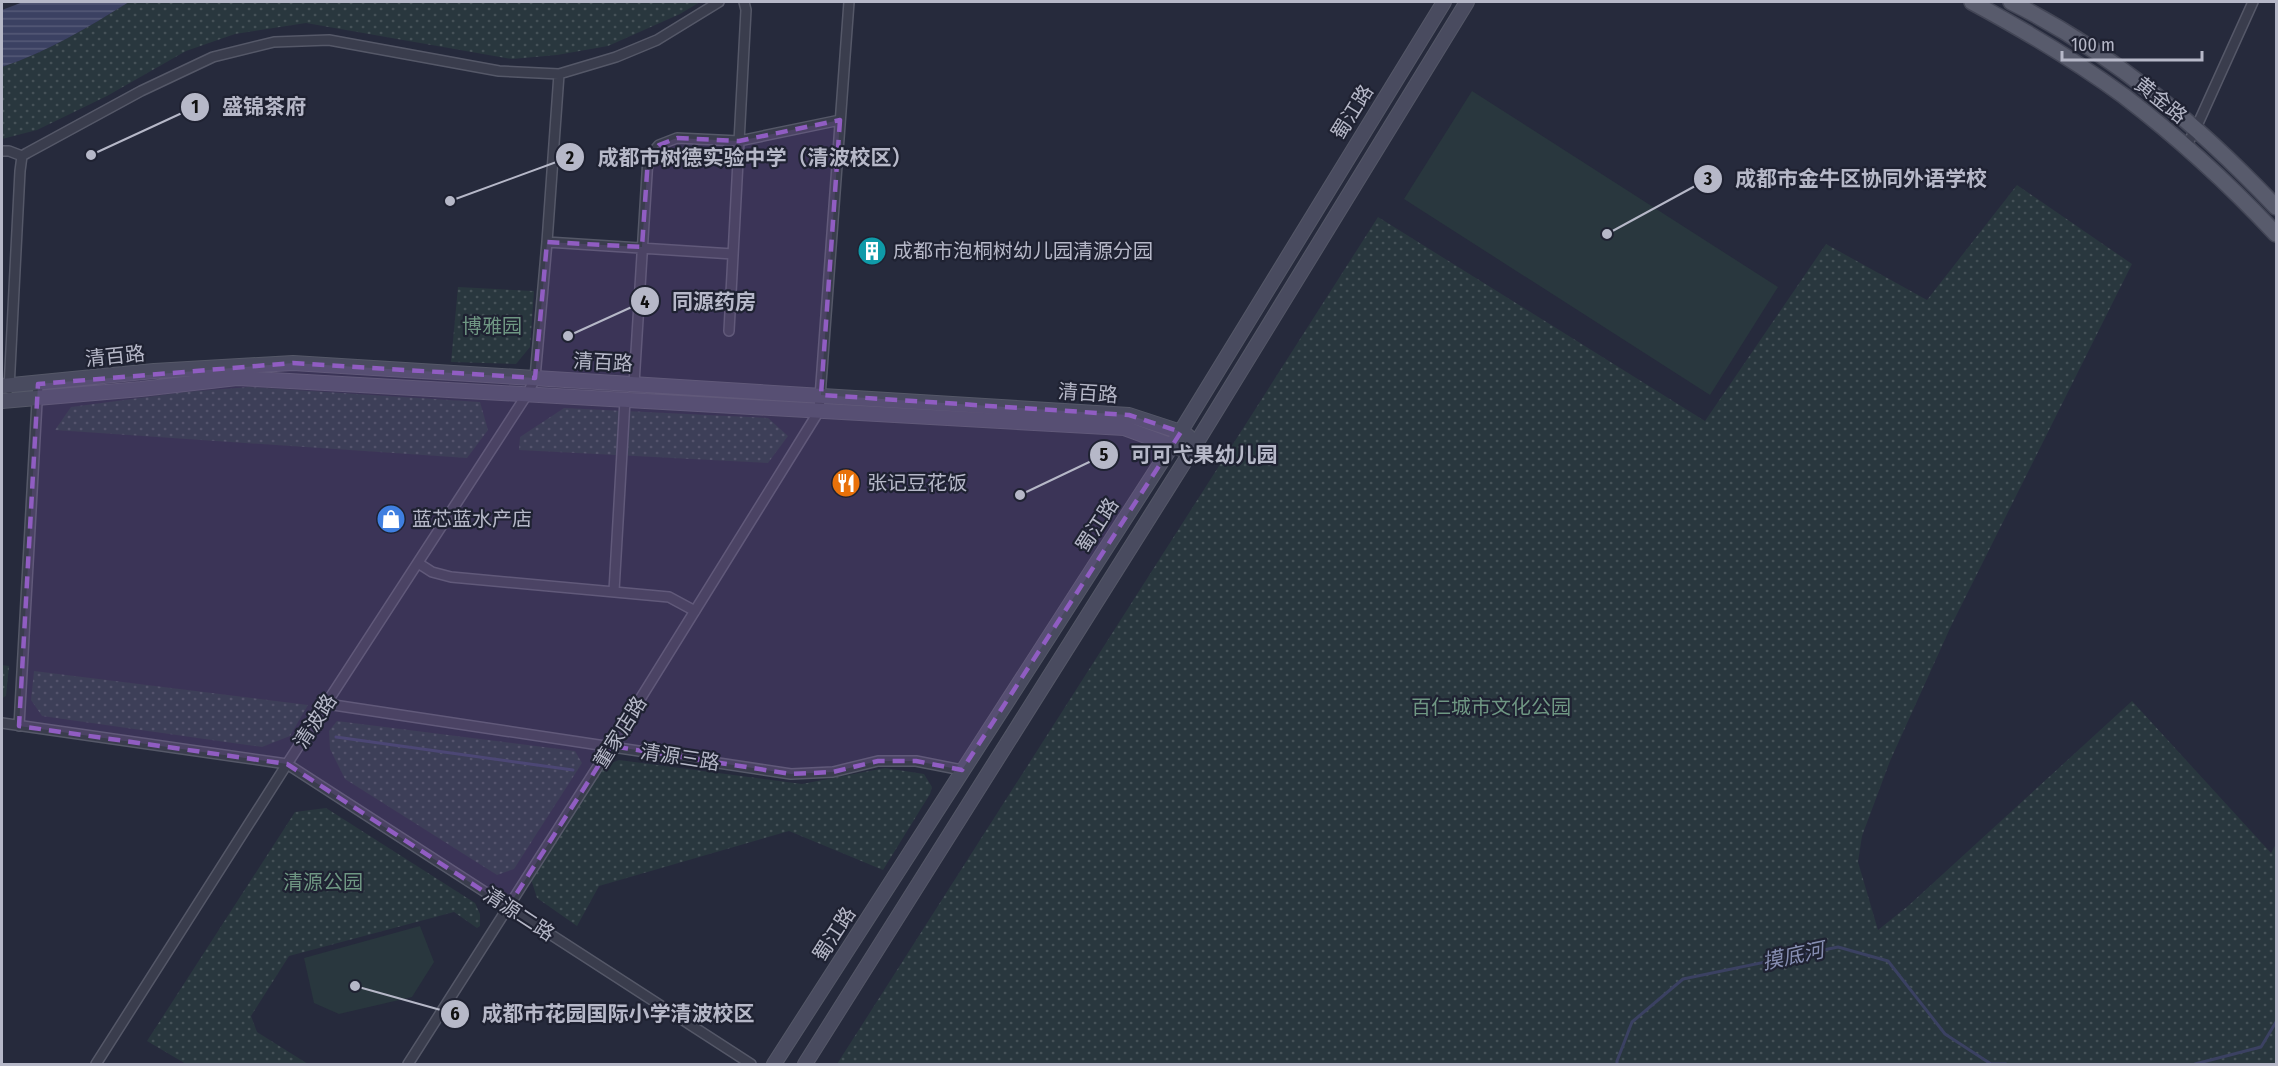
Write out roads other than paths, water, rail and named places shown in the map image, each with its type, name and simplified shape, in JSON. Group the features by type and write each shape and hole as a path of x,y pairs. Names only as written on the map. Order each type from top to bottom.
{"main road":[{"name":"黄金路","path":"1972,2 2124,96 2202,160 2277,234"},
{"name":"黄金路","path":"2011,2 2083,43 2125,71 2196,128 2277,207"}],"street":[{"path":"2,151 22,156 141,91 213,57 274,42 329,40 499,71 559,74 616,57 657,40 719,2"},
{"path":"729,331 746,10 744,2"},
{"name":"董家店路","path":"408,1065 611,746 819,411 849,2"},
{"name":"蜀江路","path":"774,1065 1181,432 1444,2"},
{"name":"蜀江路","path":"805,1065 1193,448 1467,2"},
{"path":"2186,147 2253,2"},
{"name":"清波路","path":"96,1065 287,764 528,393 535,378 559,74"},
{"path":"634,384 648,158 659,145 677,138 739,141 840,120"},
{"path":"5,393 22,156"},
{"path":"547,242 733,254"},
{"name":"清百路","path":"37,391 154,371 292,363 1129,415 1181,432 1193,448"},
{"name":"清百路","path":"5,393 141,389 237,378 1124,428 1193,448"},
{"path":"19,726 37,391"},
{"path":"614,591 625,400"},
{"path":"418,563 432,572 452,577 669,597 695,610"},
{"name":"清源三路","path":"327,704 791,774 833,772 878,761 916,761 962,770"},
{"path":"2,723 287,764"},
{"name":"清源二路","path":"287,764 751,1065"}],"water":[{"path":"23,2 129,2 52,46 2,67 2,10"}],"waterway":[{"path":"336,737 573,770"},
{"name":"摸底河","path":"1617,1064 1632,1022 1683,979 1838,947 1888,961 1945,1034 1991,1064 2006,1064"},
{"name":"摸底河","path":"2195,1064 2261,1047 2276,1022"}],"place":[{"name":"盛锦茶府","path":"91,155"},
{"name":"成都市树德实验中学（清波校区）","path":"450,201"},
{"name":"成都市金牛区协同外语学校","path":"1607,234"},
{"name":"成都市泡桐树幼儿园清源分园","path":"872,251"},
{"name":"同源药房","path":"568,336"},
{"name":"张记豆花饭","path":"846,483"},
{"name":"可可弋果幼儿园","path":"1020,495"},
{"name":"蓝芯蓝水产店","path":"391,519"},
{"name":"成都市花园国际小学清波校区","path":"355,986"}],"park label":[{"name":"博雅园","path":"492,326"},
{"name":"百仁城市文化公园","path":"1491,707"},
{"name":"清源公园","path":"323,882"}]}
